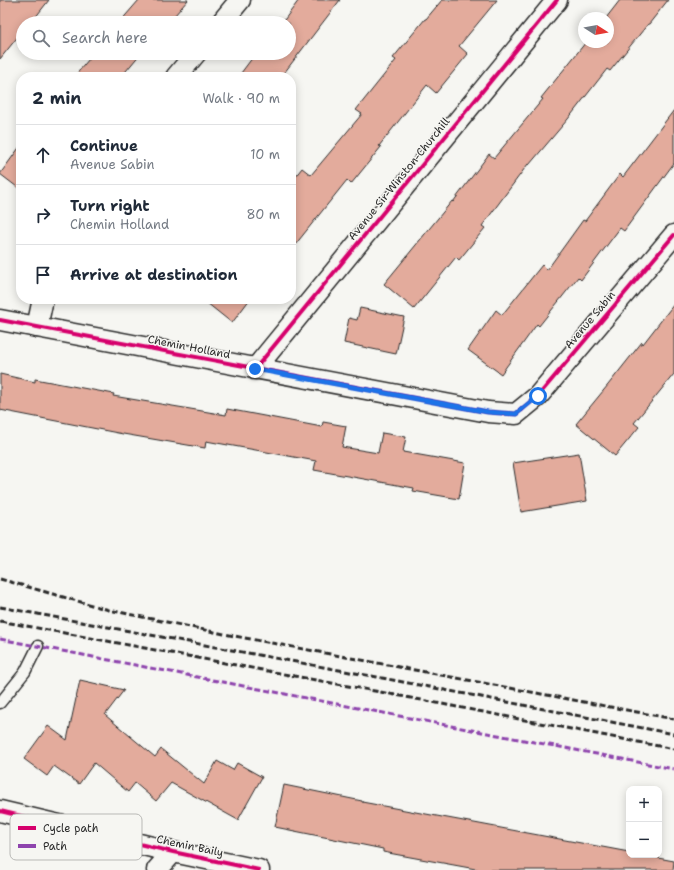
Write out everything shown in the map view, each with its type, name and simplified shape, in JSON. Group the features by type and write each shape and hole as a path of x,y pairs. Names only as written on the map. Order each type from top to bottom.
{"street":[{"path":"227,16 240,0"},
{"name":"Avenue Sir-Winston-Churchill","path":"255,369 557,0"},
{"path":"180,72 190,60"},
{"name":"Avenue Sabin","path":"516,414 538,396 674,235"},
{"path":"37,327 42,304"},
{"name":"Chemin Holland","path":"0,320 488,412 516,414"},
{"name":"Chemin Baily","path":"0,811 13,814"},
{"name":"Chemin Baily","path":"142,845 259,870"},
{"path":"157,870 172,852"}],"lane":[{"path":"0,703 25,672 38,646"}],"building":[{"path":"0,0 49,0 36,16 16,16 16,39 0,59"},
{"path":"139,0 188,0 174,16 125,16"},
{"path":"299,0 340,0 296,57 296,16 287,16"},
{"path":"442,0 497,0 459,46 468,54 436,93 427,85 379,146 381,147 351,184 347,180 296,244 296,176 302,168 311,175 362,114 356,110 396,60 393,58"},
{"path":"620,0 668,0 610,71 607,69 568,119 529,165 528,164 482,226 485,228 459,260 456,257 414,309 384,284 452,201 453,202 489,154 494,158 543,99 541,98 581,48 614,48 614,12 611,12"},
{"path":"88,60 135,60 125,72 78,72"},
{"path":"251,60 294,60 285,72 242,72"},
{"path":"674,110 674,163 624,231 620,228 581,280 578,277 539,326 537,324 501,374 468,350 496,310 502,315 542,265 547,270 583,220 585,221 620,174 623,177"},
{"path":"16,152 16,186 0,174"},
{"path":"208,304 246,304 232,323"},
{"path":"674,304 674,374 634,423 639,427 615,456 576,424 642,342 643,344"},
{"path":"360,308 404,317 396,354 344,343 349,318 357,320"},
{"path":"0,374 35,382 35,379 114,394 113,396 226,415 227,409 322,427 323,422 346,426 342,447 378,453 382,433 406,437 403,452 465,463 459,499 413,491 414,488 314,470 316,461 206,441 205,448 0,410"},
{"path":"579,453 587,501 521,512 513,463"},
{"path":"80,680 124,690 105,715 155,757 161,749 204,784 217,761 233,770 237,763 262,777 238,820 171,783 156,801 135,783 128,792 94,763 79,784 54,766 47,776 24,759 48,726 67,740"},
{"path":"284,785 362,802 626,851 626,858 658,858 674,861 673,870 481,870 383,852 383,849 275,827"}],"railway":[{"path":"0,579 109,610 224,634 674,719"},
{"path":"0,607 674,734"},
{"path":"0,621 674,749"}],"marked path":[{"path":"0,639 674,769"}],"cycle path":[{"path":"255,369 557,0"},
{"path":"0,320 488,412 516,414 538,396 674,235"},
{"path":"0,811 13,814"},
{"path":"142,845 259,870"}],"route":[{"path":"255,369 488,412 516,414 538,396"}]}
